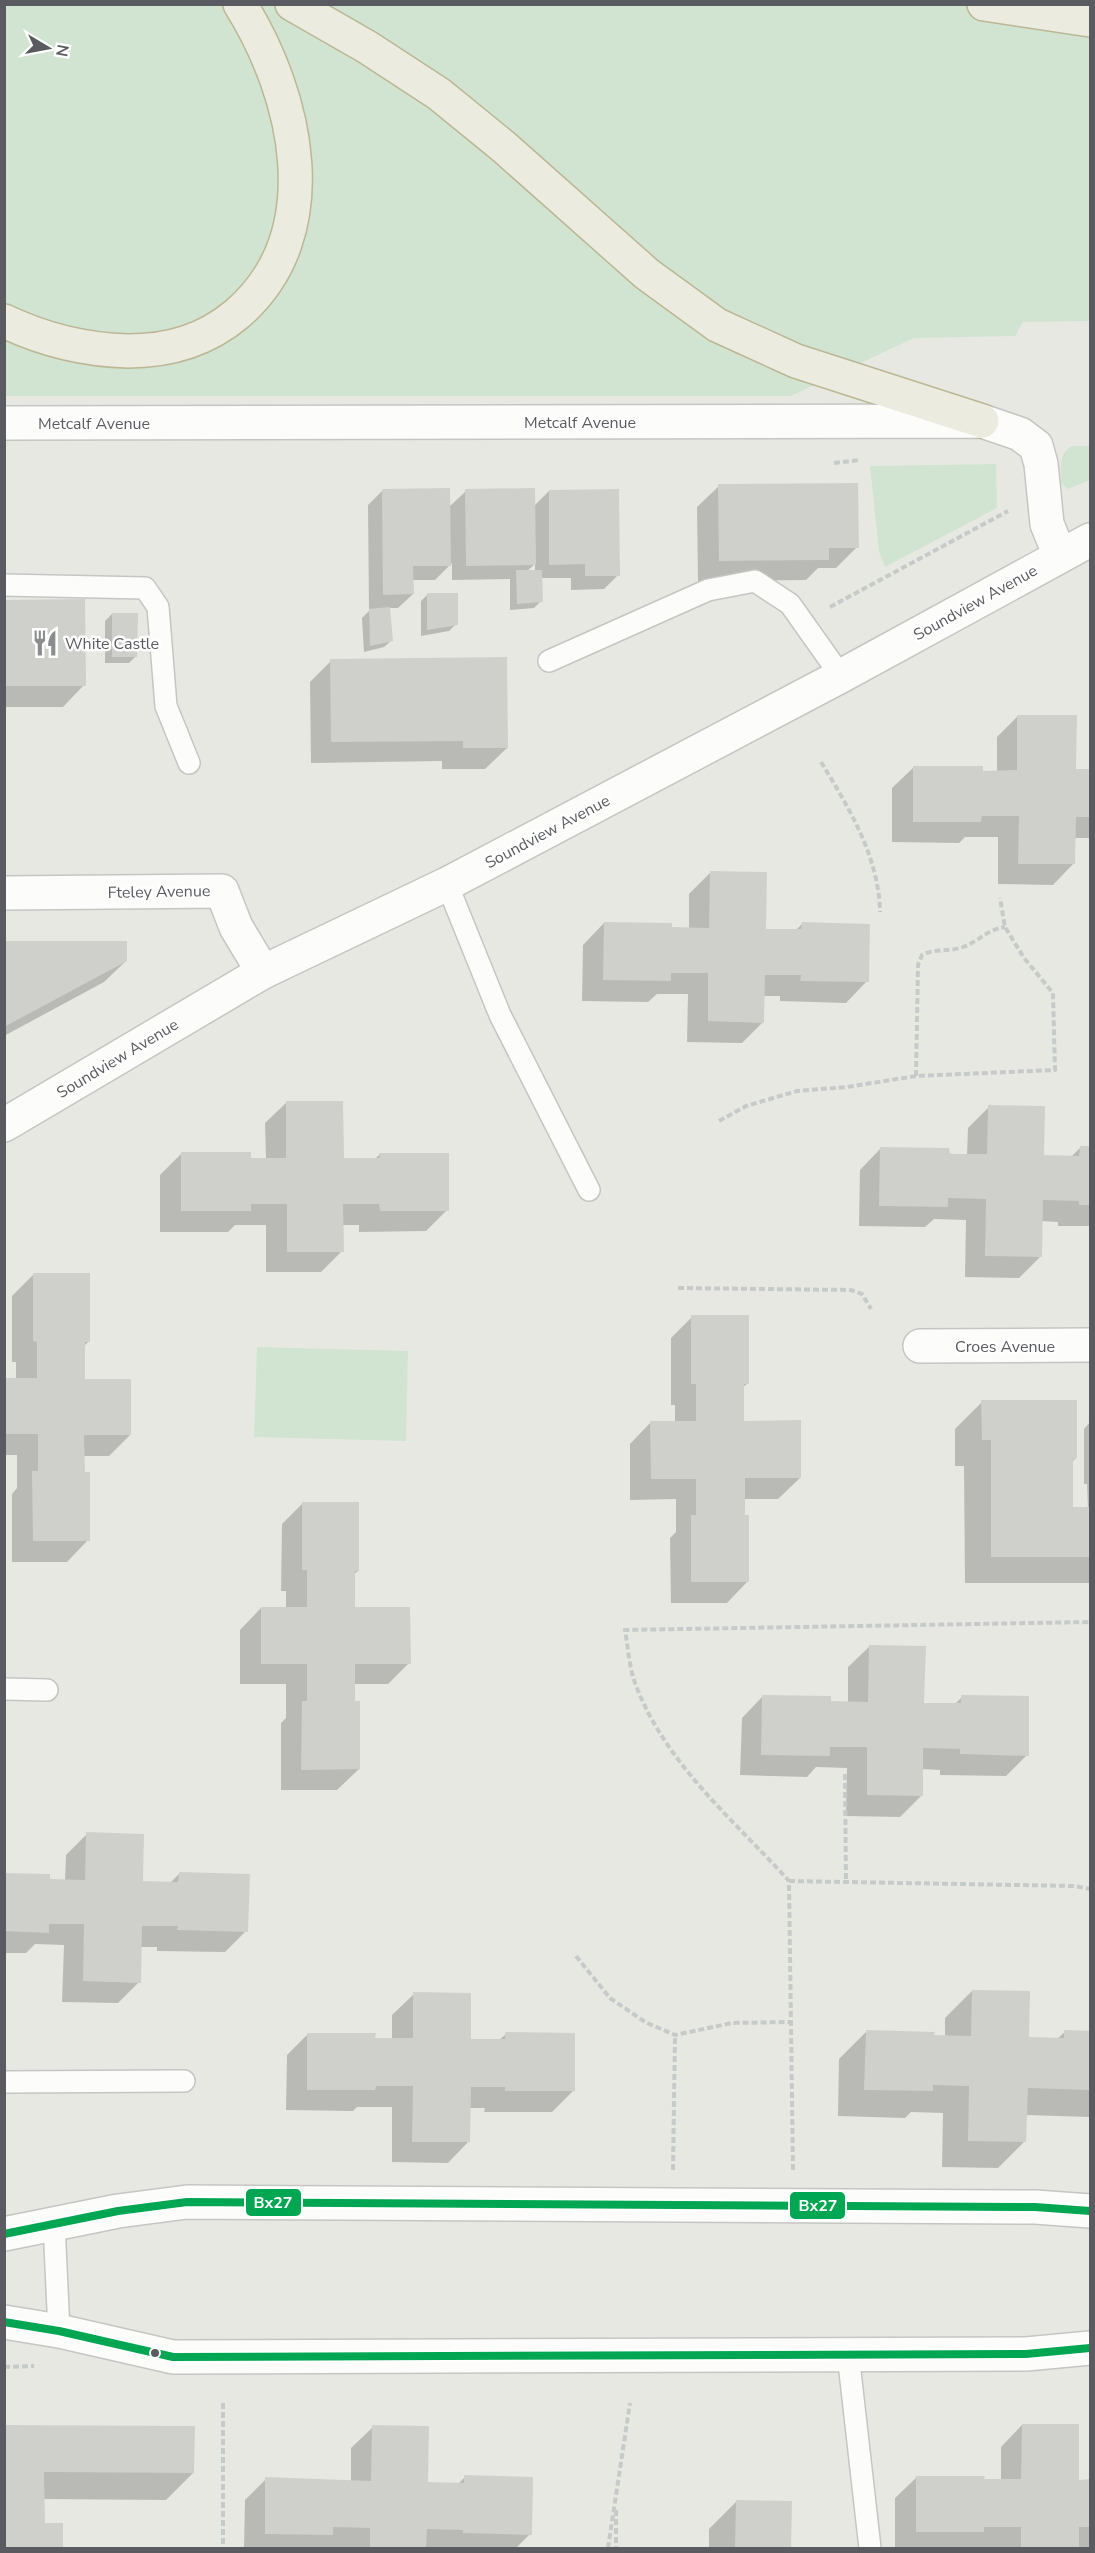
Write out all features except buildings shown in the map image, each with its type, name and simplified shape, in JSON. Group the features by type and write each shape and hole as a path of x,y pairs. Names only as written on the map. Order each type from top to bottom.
{"highway":[{"path":"4,321 38,336 87,348 164,349 209,334 249,303 263,287 285,244 291,221 295,196 294,151 289,114 280,87 271,63 240,4"},
{"path":"292,4 367,47 439,94 504,147 647,274 717,325 796,361 982,421"},
{"path":"984,4 1090,20"}],"street":[{"name":"Metcalf Avenue","path":"4,423 982,421 1020,434 1036,446 1041,464 1047,524 1060,556"},
{"name":"Soundview Avenue","path":"4,1125 263,972 447,884 841,676 1090,540"},
{"name":"Fteley Avenue","path":"4,893 222,891 236,927 263,972"},
{"name":"Croes Avenue","path":"920,1346 1090,1345"},
{"path":"4,2234 118,2211 187,2202 1024,2207 1090,2211"},
{"path":"4,2322 59,2331 173,2357 1026,2354 1090,2348"}],"lane":[{"path":"549,661 708,590 755,581 790,604 841,676"},
{"path":"4,585 145,588 158,607 166,706 189,763"},
{"path":"447,884 500,1015 589,1190"},
{"path":"4,1689 47,1689"},
{"path":"4,2082 184,2081"},
{"path":"54,2224 59,2331"},
{"path":"848,2354 870,2548"}],"path":[{"path":"823,610 1008,511"},
{"path":"821,762 869,853 876,874 880,912"},
{"path":"719,1121 746,1106 797,1091 846,1087 916,1076 1055,1070 1053,993 1024,958 1005,927 1000,898"},
{"path":"916,1076 918,965 922,955 931,950 963,947 990,929 1005,927"},
{"path":"678,1288 851,1290 862,1294 871,1309"},
{"path":"793,2171 789,1881 727,1818 664,1738 634,1679 624,1630 1090,1622"},
{"path":"845,1774 846,1882"},
{"path":"789,1881 1074,1886 1090,1889"},
{"path":"576,1956 610,1998 645,2022 675,2036 732,2023 791,2022"},
{"path":"672,2177 675,2036"},
{"path":"223,2403 223,2548"},
{"path":"608,2548 630,2403"},
{"path":"615,2497 616,2548"}],"green space":[{"path":"4,5 1090,5 1090,321 1023,322 1015,336 914,338 791,396 5,396"},
{"path":"1072,446 1090,446 1090,480 1068,489 1061,483 1061,462 1064,453"},
{"path":"996,464 997,508 885,567 879,552 870,466"},
{"path":"257,1347 408,1351 406,1441 254,1437"}],"transit line":[{"name":"Bx27","path":"4,2234 118,2211 187,2202 1035,2207 1090,2211"},
{"name":"Bx27","path":"4,2322 59,2331 173,2357 1026,2354 1090,2348"}],"place":[{"name":"White Castle","path":"45,643"}]}
